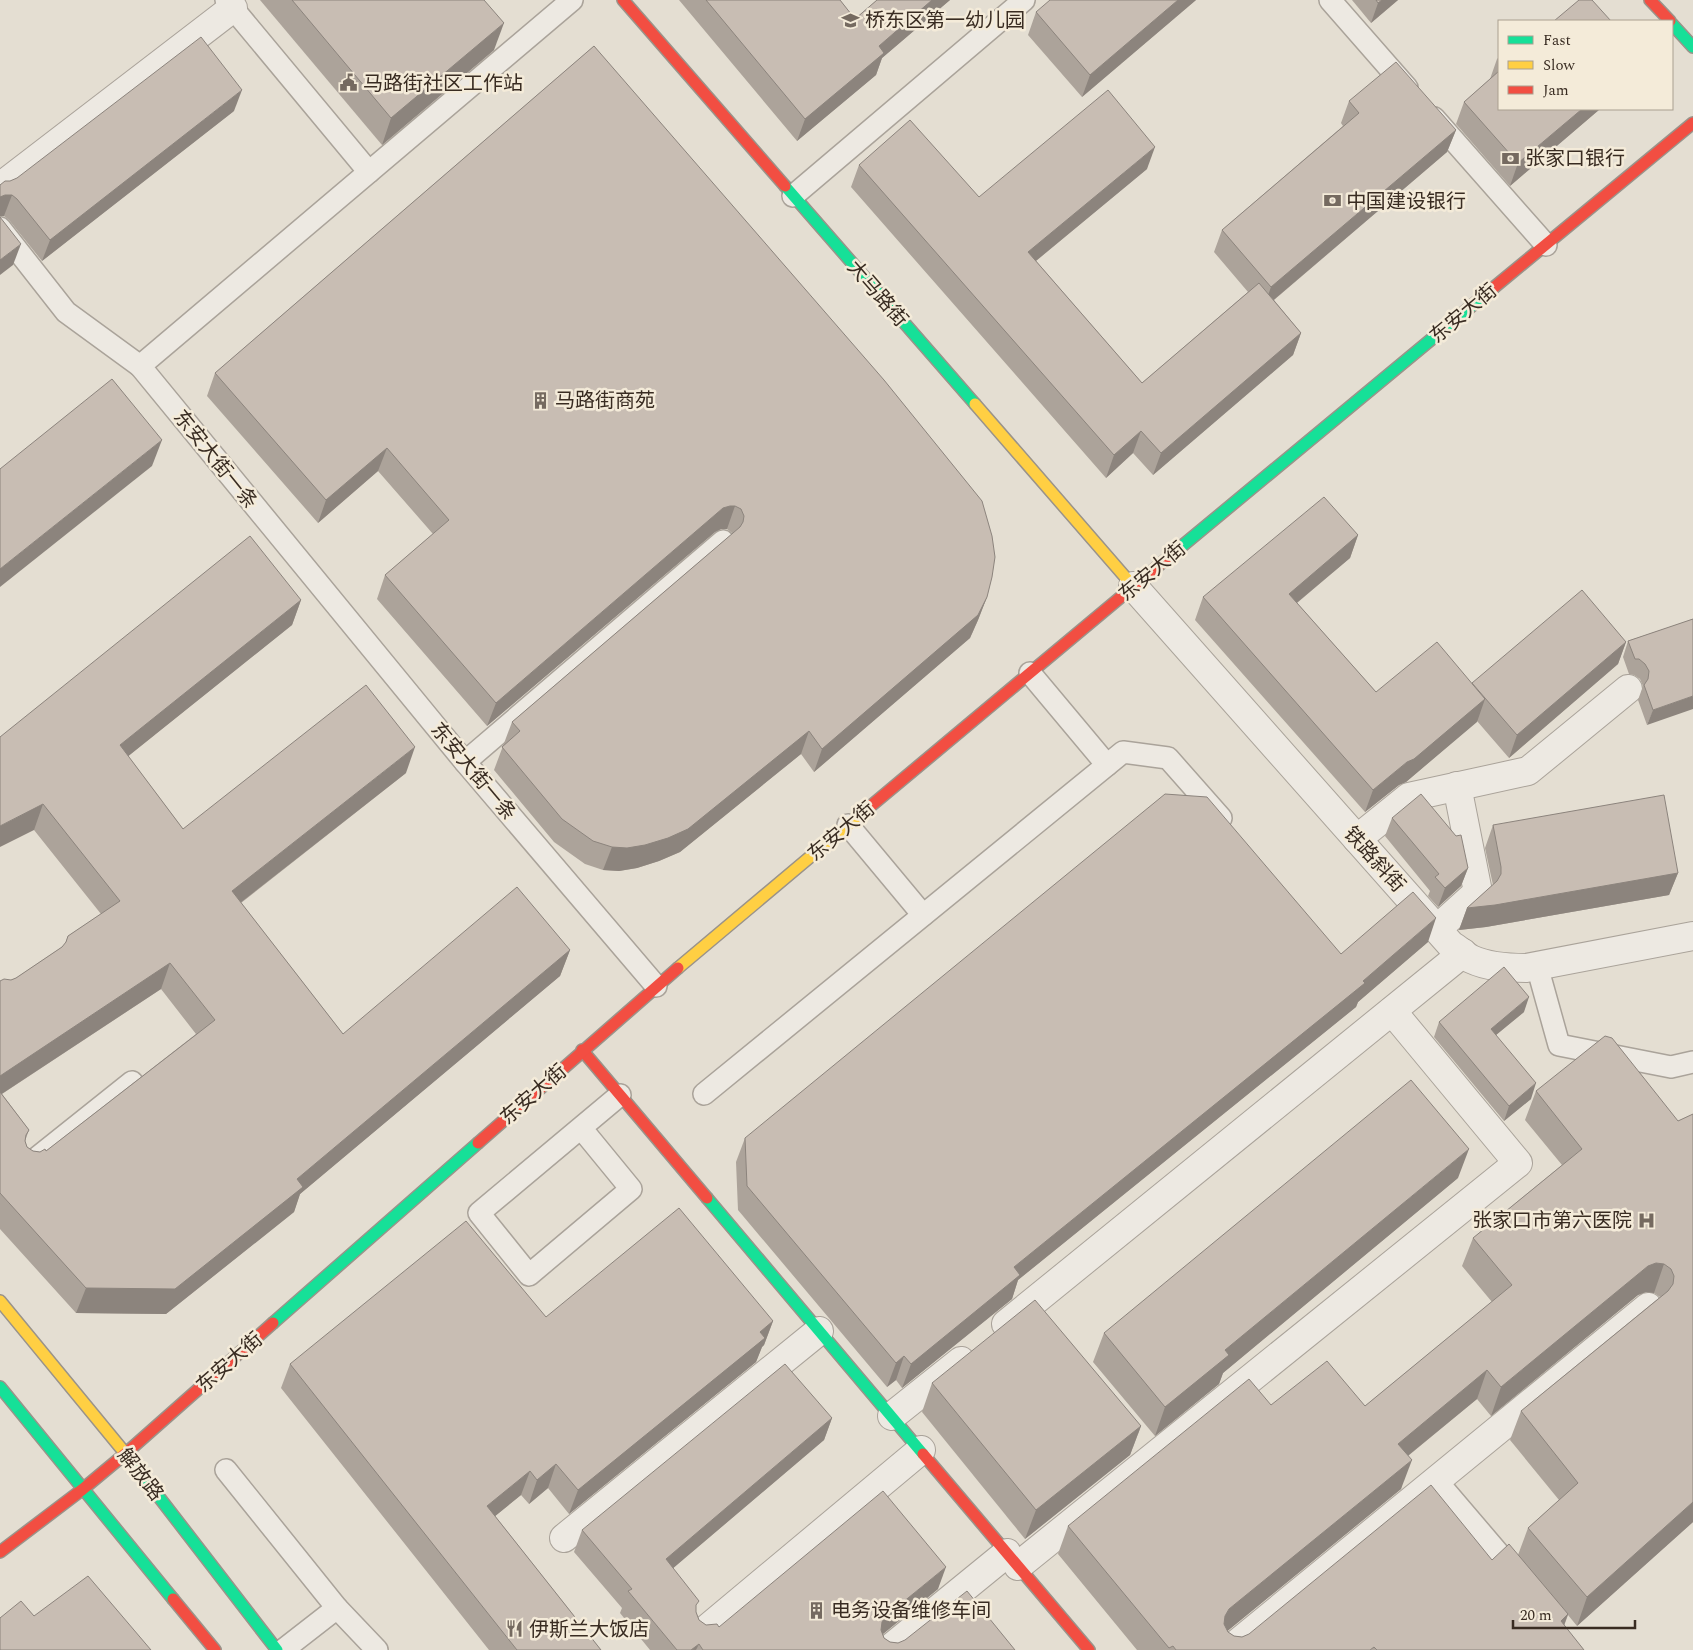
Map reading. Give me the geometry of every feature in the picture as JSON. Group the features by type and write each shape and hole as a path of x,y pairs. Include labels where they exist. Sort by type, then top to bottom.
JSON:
{"main road":[{"name":"大马路街","path":"622,0 1133,586"},
{"path":"1650,0 1669,20"},
{"path":"1673,24 1693,47"},
{"name":"东安大街","path":"0,1552 83,1489 125,1454 656,986 1133,586 1693,123"},
{"path":"582,1050 1089,1650"},
{"name":"解放路","path":"0,1301 125,1454 277,1650"},
{"path":"0,1386 215,1650"}],"street":[{"path":"0,187 229,4"},
{"name":"铁路斜街","path":"1133,586 1436,929 1451,945 1471,959 1507,968 1526,968 1693,936"},
{"path":"1357,839 1409,796 1528,772 1628,689"},
{"path":"1436,929 1478,892 1457,786"},
{"path":"892,1416 1463,953"},
{"path":"888,1650 1013,1559 1144,1448 1518,1163 1392,1011"},
{"path":"1229,1650 1648,1306"},
{"path":"1027,1307 1045,1329"},
{"path":"564,1538 820,1331"},
{"path":"703,1632 920,1450"}],"lane":[{"path":"140,366 572,0"},
{"path":"793,196 1024,0"},
{"path":"1330,0 1546,245"},
{"path":"229,4 369,172"},
{"name":"东安大街一条","path":"0,228 66,312 140,366 466,762 656,986"},
{"path":"466,762 723,541"},
{"path":"1030,673 1107,765"},
{"path":"704,1094 1122,752 1168,758 1233,832"},
{"path":"848,824 923,915"},
{"path":"1537,966 1559,1045 1671,1067 1693,1062"},
{"path":"28,1165 132,1082"},
{"path":"580,1128 631,1189 529,1275 479,1214 580,1128 620,1095"},
{"path":"226,1470 337,1608 377,1650"},
{"path":"1436,1480 1530,1591"},
{"path":"283,1650 337,1608"}],"building":[{"path":"292,0 484,0 504,23 391,118"},
{"path":"706,0 840,0 855,19 877,0 932,0 879,46 884,53 805,119"},
{"path":"1050,0 1178,0 1090,75 1036,12"},
{"path":"1579,0 1592,0 1610,20 1555,20"},
{"path":"201,37 242,90 50,240 17,199 12,195 0,197 0,185 5,181 17,178"},
{"name":"马路街商苑","path":"594,46 884,380 982,501 992,536 995,557 987,597 978,615 822,749 809,731 688,829 668,838 627,848 612,847 593,841 562,819 502,747 520,731 512,722 740,527 744,516 741,509 735,506 723,508 496,703 385,575 449,520 387,448 326,500 215,373"},
{"name":"中国建设银行","path":"1396,62 1456,130 1271,287 1222,230 1359,113 1349,101"},
{"path":"1498,72 1498,110 1581,110 1518,163 1464,102"},
{"path":"1108,90 1155,147 1028,252 1142,383 1259,283 1301,333 1161,453 1141,431 1114,455 859,165 910,120 979,197"},
{"path":"0,217 21,244 0,260"},
{"path":"112,379 162,440 0,569 0,469"},
{"path":"1324,497 1358,535 1289,594 1376,692 1437,642 1485,699 1414,759 1407,762 1373,790 1203,597"},
{"path":"250,536 301,600 120,745 183,829 366,685 415,747 232,891 343,1034 517,887 570,950 297,1179 303,1187 175,1289 86,1288 0,1193 0,1092 29,1130 25,1141 27,1147 33,1151 40,1152 45,1149 46,1151 215,1020 170,963 0,1076 0,981 16,978 62,947 68,936 120,901 43,804 0,826 0,737"},
{"path":"1582,590 1626,642 1517,735 1472,683"},
{"path":"1693,619 1693,696 1653,710 1644,685 1648,679 1649,671 1645,664 1639,659 1635,659 1628,641"},
{"path":"1165,794 1207,797 1341,954 1413,892 1436,918 1363,981 1365,983 1014,1267 1020,1275 911,1364 904,1356 896,1363 747,1186 745,1138"},
{"path":"1421,794 1456,836 1461,835 1468,868 1445,888 1435,877 1439,874 1392,818"},
{"path":"1664,795 1678,873 1495,905 1467,908 1497,881 1501,874 1493,825"},
{"path":"1504,967 1529,997 1491,1029 1536,1083 1509,1106 1439,1022"},
{"path":"1605,1036 1612,1038 1678,1121 1693,1114 1693,1502 1587,1597 1528,1528 1578,1483 1521,1411 1668,1291 1673,1284 1674,1276 1671,1269 1664,1264 1656,1263 1648,1266 1501,1387 1487,1370 1398,1444 1412,1460 1229,1609 1225,1616 1224,1624 1228,1632 1234,1636 1242,1637 1249,1634 1431,1485 1492,1560 1509,1544 1568,1614 1561,1621 1584,1650 1377,1650 1374,1647 1370,1650 1176,1650 1173,1646 1169,1648 1068,1526 1249,1379 1271,1405 1327,1361 1365,1406 1512,1285 1473,1238 1582,1149 1536,1091"},
{"path":"1411,1080 1469,1149 1225,1350 1229,1355 1165,1407 1104,1333"},
{"path":"679,1208 773,1321 760,1332 765,1338 578,1490 556,1464 537,1480 530,1471 487,1506 601,1650 517,1650 290,1364 466,1221 546,1317"},
{"path":"1035,1300 1141,1426 1036,1510 932,1383"},
{"path":"785,1364 832,1418 666,1559 699,1601 696,1605 696,1612 699,1620 706,1625 717,1624 719,1627 883,1491 946,1567 886,1616 882,1622 881,1630 884,1638 890,1642 898,1643 905,1640 967,1591 1015,1650 703,1650 699,1644 691,1650 677,1650 628,1591 632,1589 582,1530"},
{"path":"88,1576 151,1650 0,1650 0,1618 21,1601 34,1616"}],"traffic: fast":[{"path":"1673,25 1693,47"},
{"path":"785,186 975,404"},
{"path":"1170,556 1486,294"},
{"path":"273,1323 478,1143"},
{"path":"707,1198 923,1454"},
{"path":"0,1387 173,1599"},
{"path":"125,1453 277,1650"}],"traffic: slow":[{"path":"975,404 1133,586"},
{"path":"678,968 860,815"},
{"path":"0,1301 125,1453"}],"traffic: jam":[{"path":"623,0 785,186"},
{"path":"1650,0 1669,20"},
{"path":"1486,294 1693,123"},
{"path":"860,815 1170,556"},
{"path":"478,1143 678,968"},
{"path":"582,1050 707,1198"},
{"path":"0,1552 83,1489 125,1454 273,1323"},
{"path":"923,1454 1089,1650"},
{"path":"173,1599 215,1650"}],"place":[{"name":"桥东区第一幼儿园","path":"851,20"},
{"name":"马路街社区工作站","path":"349,83"},
{"name":"张家口银行","path":"1511,158"},
{"name":"中国建设银行","path":"1332,201"},
{"name":"马路街商苑","path":"541,400"},
{"name":"张家口市第六医院","path":"1646,1220"},
{"name":"电务设备维修车间","path":"817,1610"},
{"name":"伊斯兰大饭店","path":"515,1629"}]}
